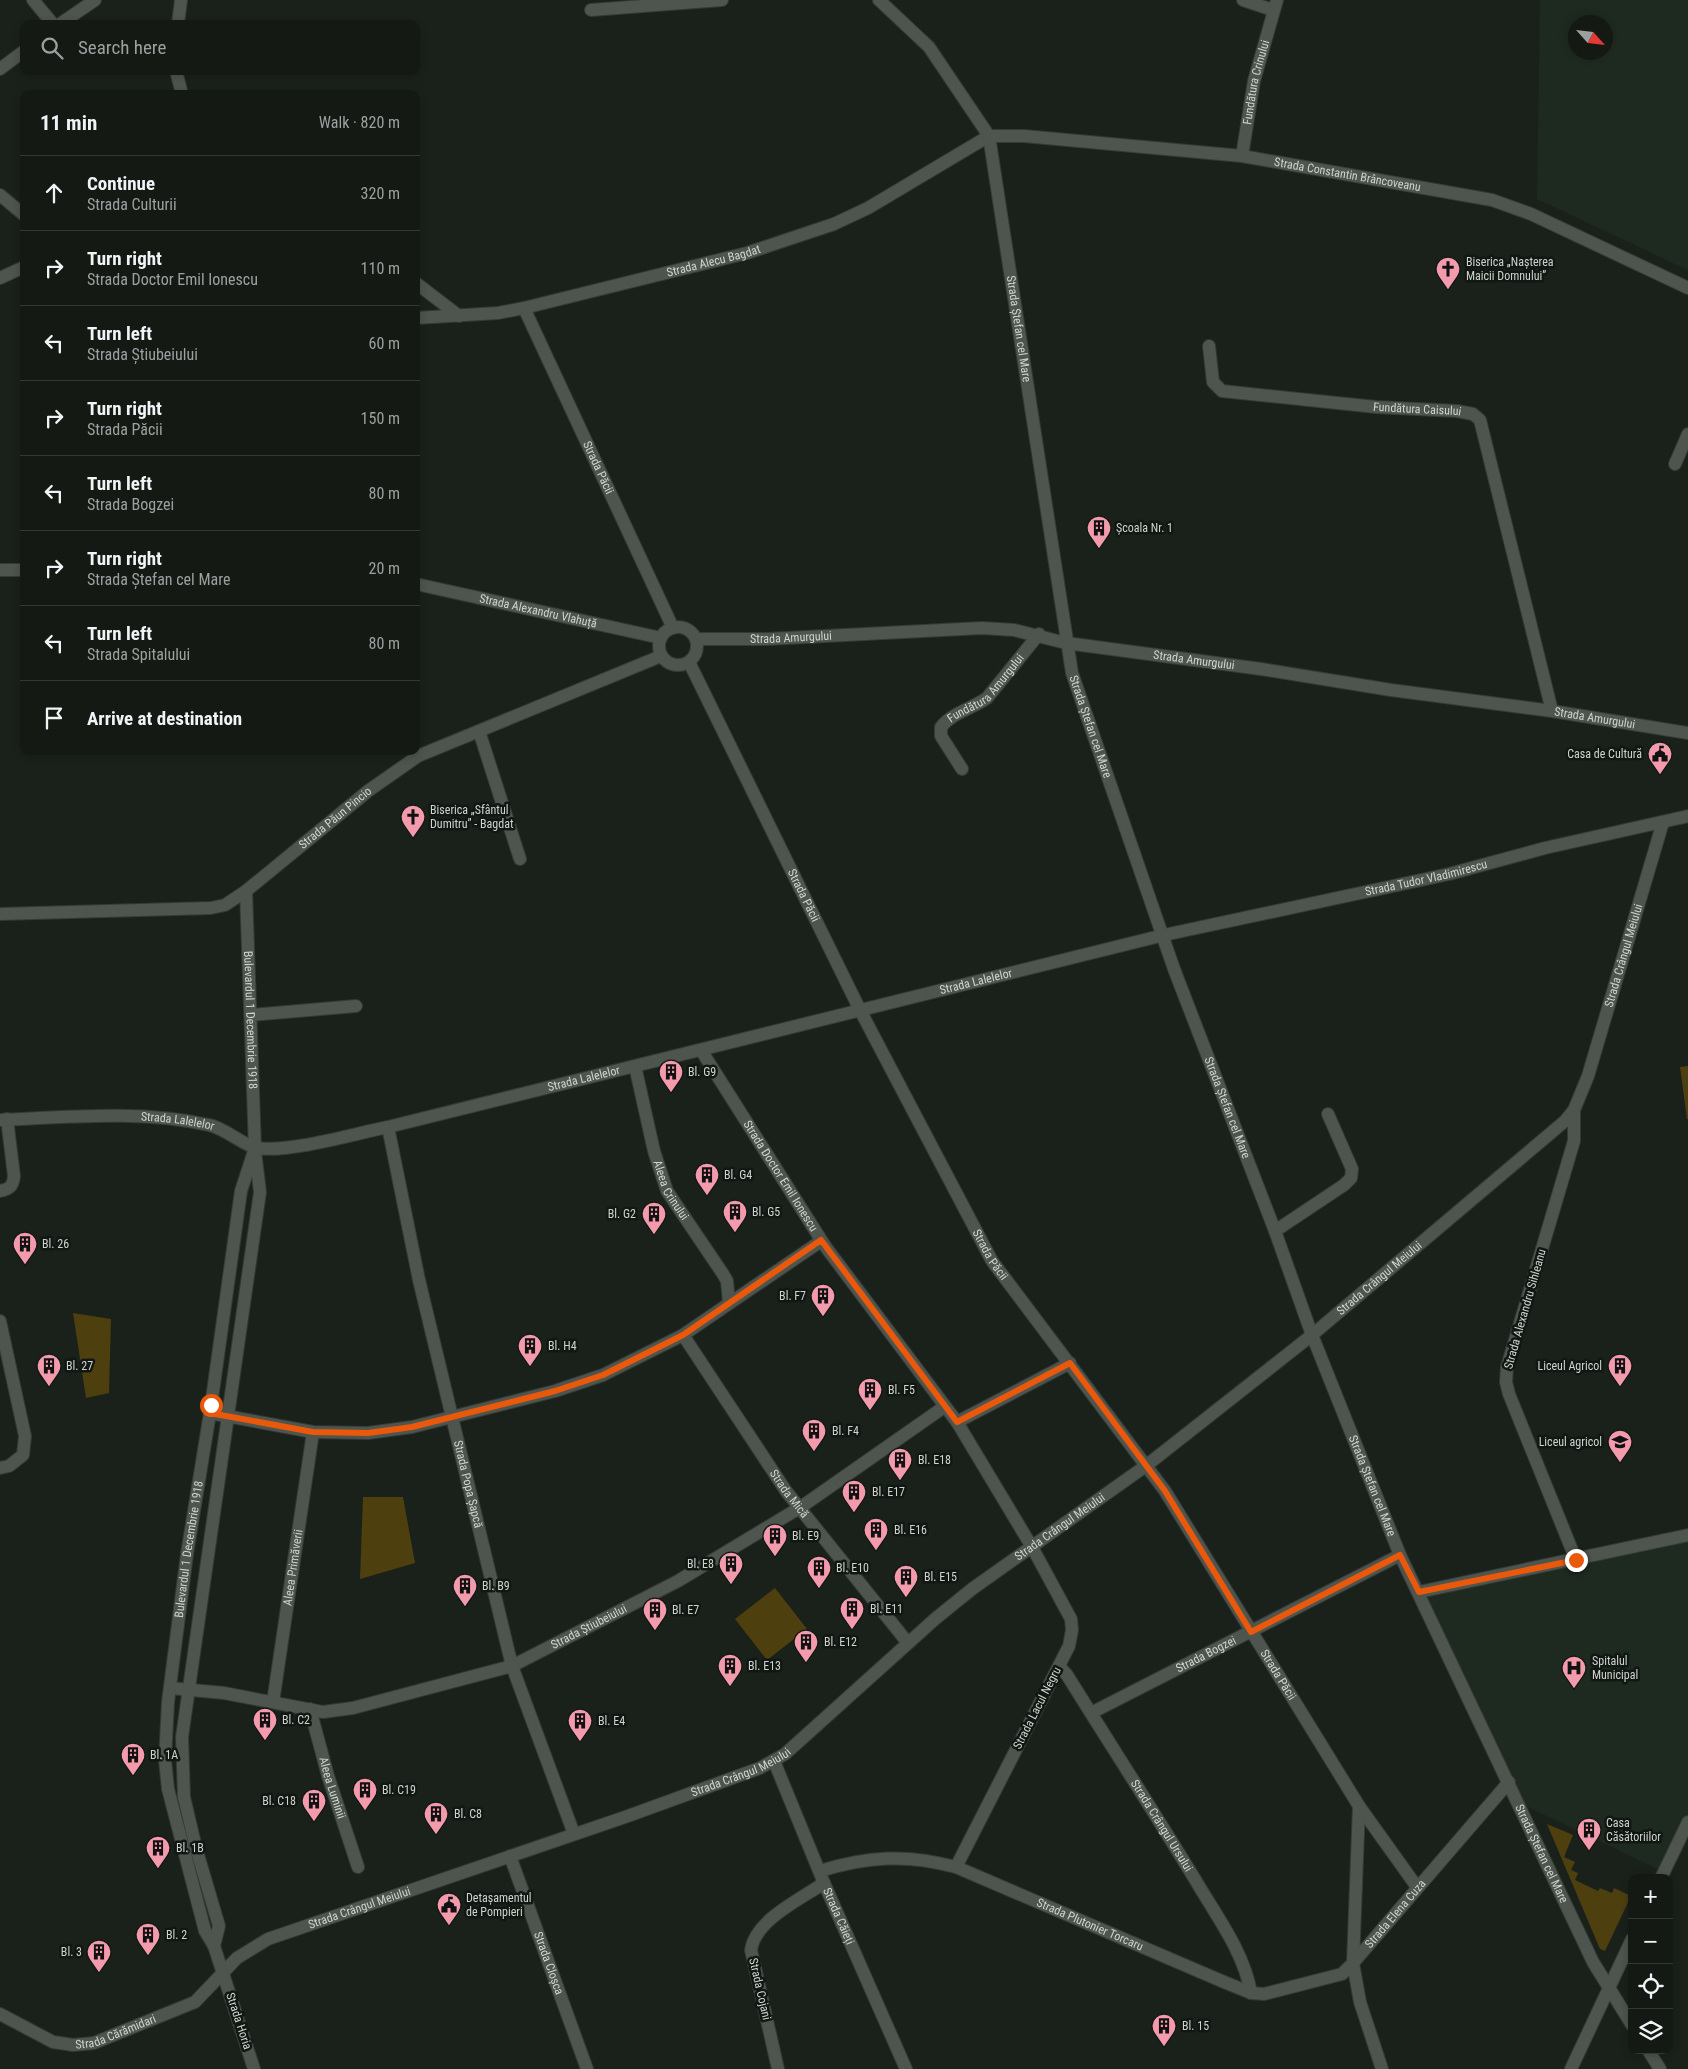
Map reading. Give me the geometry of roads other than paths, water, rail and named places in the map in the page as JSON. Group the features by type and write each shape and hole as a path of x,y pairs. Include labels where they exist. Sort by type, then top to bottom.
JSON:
{"street":[{"path":"33,0 50,20"},
{"path":"66,20 95,0"},
{"path":"178,20 181,0"},
{"path":"592,10 722,0"},
{"path":"879,0 929,48 989,136"},
{"name":"Fundătura Crinului","path":"1242,156 1254,81 1275,5 1243,0"},
{"path":"0,68 20,54"},
{"path":"177,75 181,90"},
{"name":"Strada Constantin Brâncoveanu","path":"989,136 1024,136 1242,156 1510,205 1688,288"},
{"name":"Strada Alecu Bagdat","path":"420,318 459,316 524,308 747,253 834,224 882,200 989,136"},
{"name":"Strada Ștefan cel Mare","path":"989,136 1072,673 1164,935 1174,969 1275,1231 1312,1335 1400,1555 1593,1962 1607,1988 1628,2019"},
{"path":"0,195 20,212"},
{"path":"0,278 20,268"},
{"path":"420,286 459,316"},
{"name":"Strada Păcii","path":"524,308 673,628"},
{"name":"Fundătura Caisului","path":"1209,346 1213,382 1222,391 1376,407 1466,412 1474,414 1480,420 1552,711"},
{"path":"1675,464 1688,434"},
{"path":"0,570 20,570"},
{"name":"Strada Alexandru Vlahuță","path":"420,585 660,638"},
{"path":"673,628 685,628 696,639 696,652 688,662 675,665 667,662 661,656 660,638 666,631 673,628"},
{"name":"Strada Amurgului","path":"696,639 767,639 982,628 1014,630 1038,634 1066,643 1261,668 1461,700 1552,711 1688,733"},
{"name":"Fundătura Amurgului","path":"962,769 941,736 941,727 950,718 987,698 1038,634"},
{"name":"Strada Păun Pincio","path":"0,914 211,908 226,905 246,891 380,781 418,756 661,656"},
{"name":"Strada Păcii","path":"688,662 860,1010 992,1261 1147,1465 1359,1806 1417,1887"},
{"path":"479,731 520,859"},
{"name":"Strada Tudor Vladimirescu","path":"1164,935 1449,874 1545,848 1688,816"},
{"name":"Strada Crângul Meiului","path":"223,1973 248,1950 268,1939 637,1813 774,1761 796,1745 908,1643 972,1589 1147,1465 1312,1335 1528,1153 1574,1110 1588,1076 1663,822"},
{"name":"Bulevardul 1 Decembrie 1918","path":"214,1946 220,1926 196,1848 184,1796 181,1747 187,1690 260,1192 255,1148 246,891"},
{"name":"Strada Lalelelor","path":"4,1119 122,1115 154,1117 216,1127 255,1148 283,1148 388,1127 1164,935"},
{"path":"250,1015 356,1006"},
{"name":"Strada Doctor Emil Ionescu","path":"701,1050 821,1240 957,1422 1032,1547"},
{"name":"Aleea Crinului","path":"635,1066 660,1174 676,1205 727,1281 729,1302"},
{"name":"Strada Alexandru Sihleanu","path":"1574,1110 1574,1141 1507,1366 1506,1382 1509,1394 1576,1560"},
{"path":"1275,1231 1344,1185 1350,1178 1352,1169 1328,1114"},
{"path":"0,1191 8,1189 13,1184 14,1176 4,1119"},
{"name":"Strada Popa Șapcă","path":"388,1127 419,1280 512,1666 574,1834"},
{"name":"Bulevardul 1 Decembrie 1918","path":"223,1973 214,1946 205,1931 168,1789 165,1750 170,1688 187,1554 210,1413 241,1191 255,1148"},
{"path":"210,1413 313,1432 368,1433 412,1427 578,1384 603,1375 683,1335 821,1240"},
{"path":"0,1322 25,1436 23,1455 9,1466 0,1468"},
{"name":"Strada Mică","path":"683,1335 781,1483 908,1643"},
{"path":"957,1422 1070,1363"},
{"name":"Strada Știubeiului","path":"170,1688 224,1692 331,1712 353,1708 512,1666 678,1581 801,1507 944,1407"},
{"name":"Aleea Primăverii","path":"273,1702 313,1432"},
{"path":"1419,1592 1688,1535"},
{"name":"Strada Lacul Negru","path":"956,1867 1069,1646 1072,1630 1071,1619 1032,1547"},
{"name":"Strada Bogzei","path":"1091,1713 1400,1555"},
{"name":"Strada Crângul Ursului","path":"1059,1666 1091,1713 1234,1945 1248,1977 1251,1993"},
{"name":"Aleea Luminii","path":"310,1709 328,1776 358,1867"},
{"name":"Strada Căieți","path":"774,1761 822,1877 906,2069"},
{"name":"Strada Elena Cuza","path":"1353,1963 1509,1782"},
{"path":"1359,1806 1353,1963 1360,2002 1382,2069"},
{"path":"1664,1874 1684,1842 1688,1822"},
{"name":"Strada Cloșca","path":"510,1856 587,2069"},
{"name":"Strada Plutonier Torcaru","path":"822,1877 850,1863 890,1857 929,1860 956,1867 1143,1949 1251,1993 1264,1994 1320,1981 1342,1974 1353,1963"},
{"name":"Strada Cojani","path":"778,2069 751,1950 752,1940 766,1922 822,1877"},
{"path":"1571,2069 1607,1988 1628,1947"},
{"name":"Strada Cărămidari","path":"0,2014 53,2042 73,2045 94,2043 186,2007 201,1997 223,1973"},
{"name":"Strada Horia","path":"223,1973 254,2069"},
{"path":"1651,2054 1660,2069"}],"place":[{"name":"Biserica „Nașterea Maicii Domnului”","path":"1448,290"},
{"name":"Școala Nr. 1","path":"1099,549"},
{"name":"Casa de Cultură","path":"1660,775"},
{"name":"Biserica „Sfântul Dumitru” - Bagdat","path":"413,838"},
{"name":"Bl. G9","path":"671,1093"},
{"name":"Bl. G4","path":"707,1196"},
{"name":"Bl. G5","path":"735,1233"},
{"name":"Bl. G2","path":"654,1235"},
{"name":"Bl. 26","path":"25,1265"},
{"name":"Bl. F7","path":"823,1317"},
{"name":"Bl. H4","path":"530,1367"},
{"name":"Bl. 27","path":"49,1387"},
{"name":"Liceul Agricol","path":"1620,1387"},
{"name":"Bl. F5","path":"870,1411"},
{"name":"Bl. F4","path":"814,1452"},
{"name":"Liceul agricol","path":"1620,1463"},
{"name":"Bl. E18","path":"900,1481"},
{"name":"Bl. E17","path":"854,1513"},
{"name":"Bl. E16","path":"876,1551"},
{"name":"Bl. E9","path":"775,1557"},
{"name":"Bl. E8","path":"731,1585"},
{"name":"Bl. E10","path":"819,1589"},
{"name":"Bl. E15","path":"906,1598"},
{"name":"Bl. B9","path":"465,1607"},
{"name":"Bl. E11","path":"852,1630"},
{"name":"Bl. E7","path":"655,1631"},
{"name":"Bl. E12","path":"806,1663"},
{"name":"Bl. E13","path":"730,1687"},
{"name":"Spitalul Municipal","path":"1574,1689"},
{"name":"Bl. C2","path":"265,1741"},
{"name":"Bl. E4","path":"580,1742"},
{"name":"Bl. 1A","path":"133,1776"},
{"name":"Bl. C19","path":"365,1811"},
{"name":"Bl. C18","path":"314,1822"},
{"name":"Bl. C8","path":"436,1835"},
{"name":"Casa Căsătoriilor","path":"1589,1851"},
{"name":"Bl. 1B","path":"158,1869"},
{"name":"Detașamentul de Pompieri","path":"449,1926"},
{"name":"Bl. 2","path":"148,1956"},
{"name":"Bl. 3","path":"99,1973"},
{"name":"Bl. 15","path":"1164,2047"}]}
